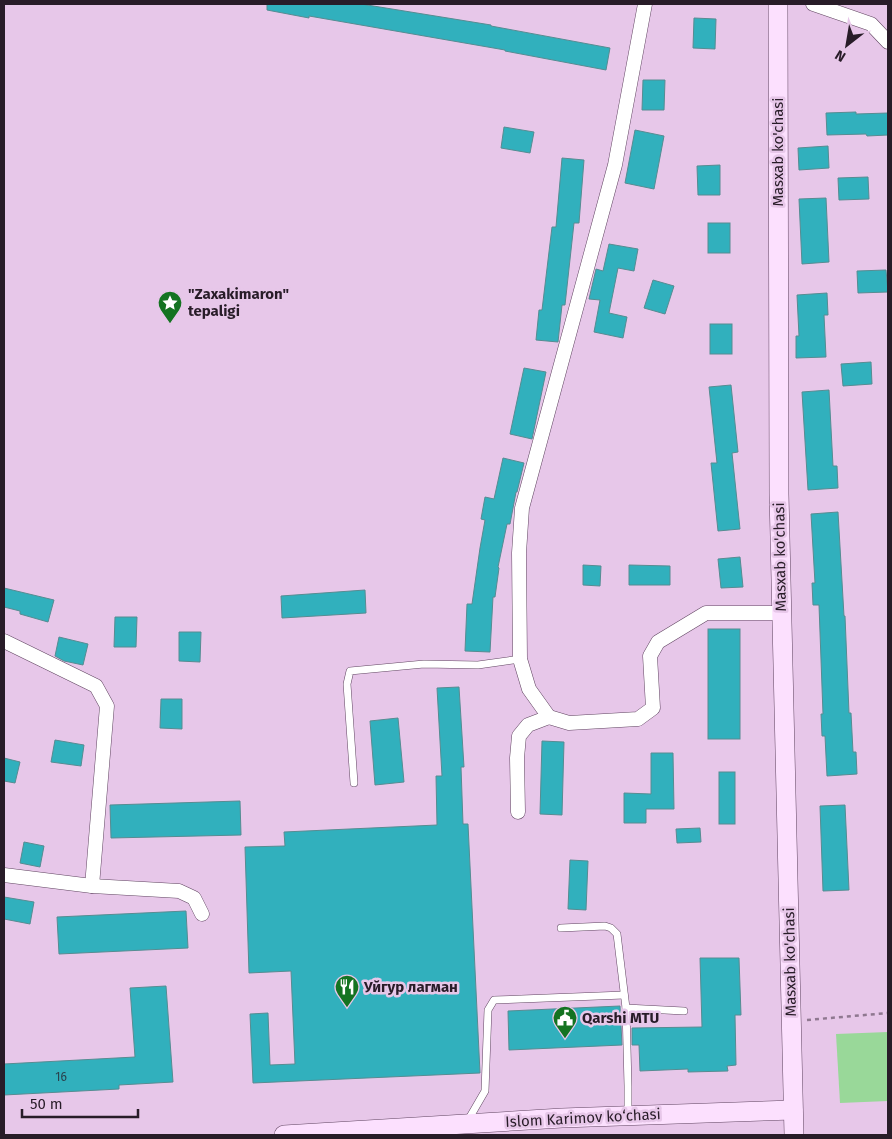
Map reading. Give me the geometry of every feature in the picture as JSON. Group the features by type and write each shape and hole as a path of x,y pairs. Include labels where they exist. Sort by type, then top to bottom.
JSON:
{"main road":[{"name":"Masxab ko'chasi","path":"778,4 779,494 794,1135"},
{"name":"Islom Karimov ko‘chasi","path":"284,1135 562,1118 793,1110"}],"street":[{"path":"549,717 529,689 520,659 519,553 522,508 615,164 645,4"},
{"path":"813,4 871,24 888,42"},
{"path":"518,812 517,758 519,736 528,725 549,717 569,723 638,719 653,708 650,656 658,642 706,613 782,612"},
{"path":"4,641 96,686 107,706 92,886"},
{"path":"4,875 92,886 179,891 194,898 202,914"}],"lane":[{"path":"354,783 347,684 350,671 424,664 478,665 520,659"},
{"path":"560,928 605,926 611,928 617,934 626,1008 628,1116"},
{"path":"466,1124 485,1090 488,1010 494,1000 624,995"},
{"path":"626,1008 684,1011"}],"path":[{"path":"791,1022 888,1013"}],"green space":[{"path":"888,1032 888,1101 840,1103 836,1034"}],"building":[{"path":"267,4 361,4 491,25 610,48 606,70 505,50 267,10"},
{"path":"694,18 716,19 715,49 693,48"},
{"path":"643,80 665,80 664,110 642,110"},
{"path":"856,112 856,114 888,113 888,135 827,135 826,113"},
{"path":"504,127 534,132 530,153 501,148"},
{"path":"635,130 664,136 654,189 625,183"},
{"path":"828,146 829,168 799,170 798,148"},
{"path":"562,158 584,160 579,223 574,223 565,305 562,305 558,342 536,340 539,310 542,310 552,227 556,227"},
{"path":"720,165 720,195 698,195 697,166"},
{"path":"868,177 869,199 839,200 838,178"},
{"path":"826,198 829,262 802,264 799,199"},
{"path":"708,223 730,223 730,253 708,253"},
{"path":"609,244 638,249 634,271 618,268 609,313 627,317 623,338 594,332 600,300 589,299 596,269 603,271"},
{"path":"886,270 888,292 858,293 857,271"},
{"path":"653,280 674,286 665,314 644,308"},
{"path":"827,293 828,315 824,315 826,357 796,358 796,336 799,336 797,295"},
{"path":"710,324 732,324 732,354 710,354"},
{"path":"871,362 872,384 843,386 841,364"},
{"path":"524,368 546,372 532,439 510,434"},
{"path":"731,385 738,452 732,453 740,529 718,531 711,463 717,463 709,387"},
{"path":"829,390 833,466 837,466 838,488 808,490 802,392"},
{"path":"503,458 524,463 510,524 507,524 498,567 495,597 493,597 490,652 465,651 467,604 472,604 485,520 481,519 485,497 494,499"},
{"path":"838,512 849,713 851,713 853,752 856,752 857,774 827,776 825,736 822,736 821,714 823,714 819,605 813,605 812,583 815,583 811,514"},
{"path":"740,557 743,587 721,588 718,559"},
{"path":"583,565 601,566 600,586 583,585"},
{"path":"629,565 670,566 670,585 629,585"},
{"path":"4,588 54,600 48,622 4,607"},
{"path":"365,590 366,613 282,618 281,596"},
{"path":"115,617 137,617 136,647 114,647"},
{"path":"708,629 740,629 740,739 708,739"},
{"path":"179,632 201,632 200,662 179,661"},
{"path":"59,637 88,644 83,665 64,661 55,656"},
{"path":"459,687 464,767 461,767 463,824 468,824 480,1073 253,1083 250,1014 268,1013 270,1065 295,1064 291,971 249,973 245,847 285,846 284,832 437,825 436,776 442,776 437,688"},
{"path":"161,699 182,699 182,729 160,728"},
{"path":"398,718 404,782 375,785 370,721"},
{"path":"55,740 84,745 81,766 51,762"},
{"path":"542,741 564,742 562,815 540,814"},
{"path":"651,753 673,753 674,809 646,809 646,823 624,823 624,793 651,794"},
{"path":"4,758 20,762 15,783 4,781"},
{"path":"719,772 735,772 735,824 719,824"},
{"path":"240,801 241,835 111,838 110,805"},
{"path":"845,805 849,890 823,891 820,806"},
{"path":"700,828 701,842 677,843 676,829"},
{"path":"24,842 44,846 40,867 20,863"},
{"path":"570,860 588,861 586,910 568,909"},
{"path":"4,897 34,902 30,924 4,919"},
{"path":"186,911 188,948 59,954 57,917"},
{"path":"700,958 739,958 741,1015 735,1015 736,1065 727,1066 728,1071 688,1072 688,1069 640,1071 639,1045 632,1045 632,1028 702,1027"},
{"path":"166,986 173,1082 119,1085 119,1089 4,1095 4,1064 135,1057 130,988"},
{"path":"620,1006 622,1045 509,1050 508,1011"}],"place":[{"name":"\"Zaxakimaron\" tepaligi","path":"170,324"},
{"name":"Уйгур лагман","path":"347,1008"},
{"name":"Qarshi MTU","path":"565,1039"}]}
